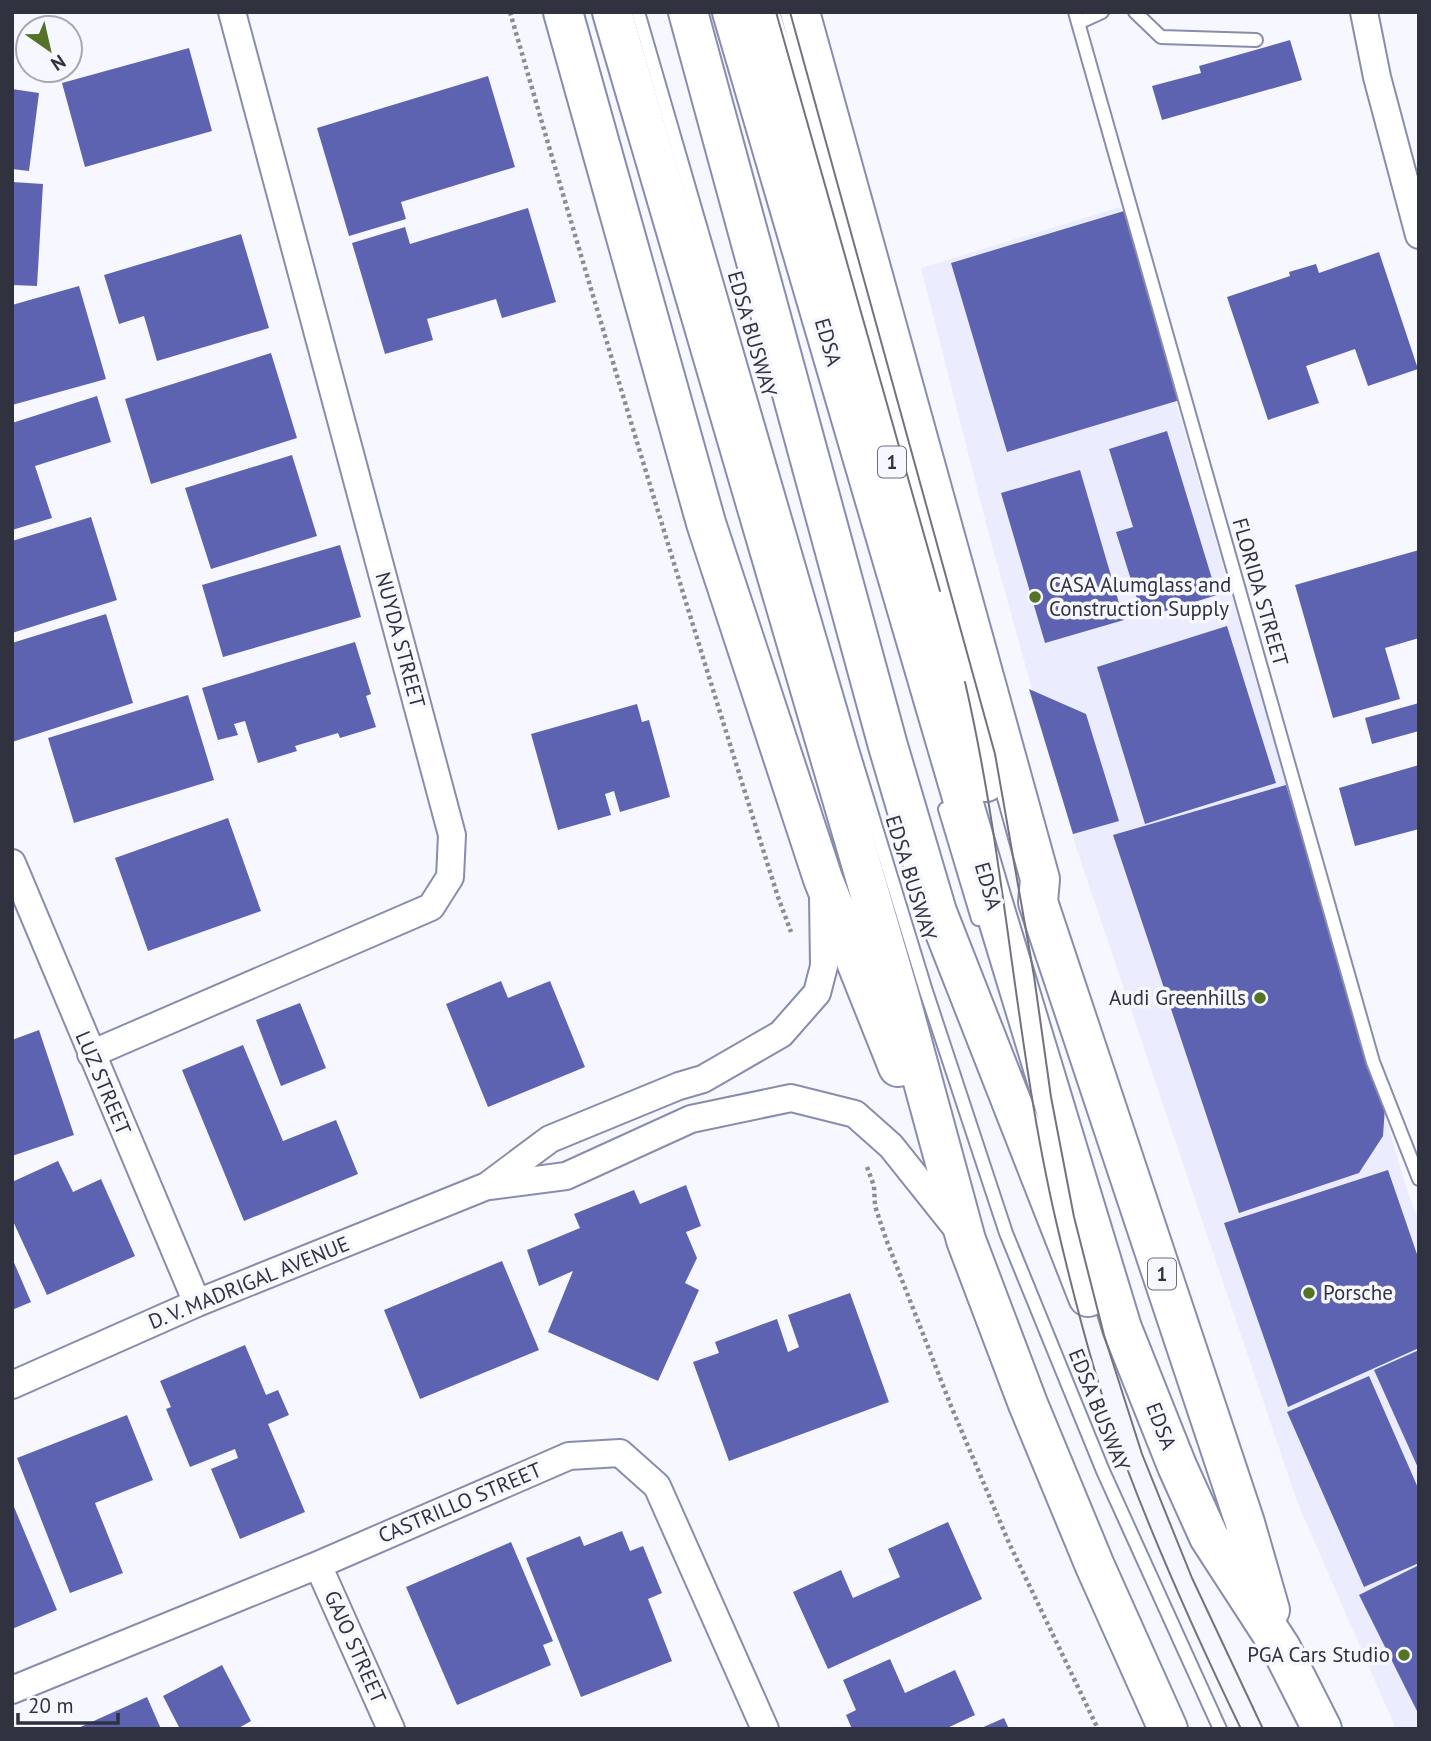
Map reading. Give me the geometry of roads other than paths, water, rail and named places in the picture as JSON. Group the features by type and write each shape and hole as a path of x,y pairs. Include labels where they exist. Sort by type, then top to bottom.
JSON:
{"highway":[{"path":"612,12 840,751 900,997 966,1240"},
{"path":"688,12 888,747 971,911 1087,1296 1137,1364"},
{"name":"EDSA","path":"732,12 971,911 1093,1236 1122,1328 1177,1466 1209,1537 1281,1648 1311,1723"},
{"name":"1","path":"760,12 1040,879 1038,902 1245,1523 1281,1648"},
{"name":"1","path":"800,12 947,596"},
{"path":"567,18 706,523 823,879 1033,1417 1095,1566 1168,1729"}],"street":[{"name":"NUYDA STREET","path":"91,1054 431,907 450,877 452,835 232,12"},
{"path":"1364,12 1377,77 1416,220"},
{"name":"LUZ STREET","path":"12,863 197,1303"},
{"name":"D. V. MADRIGAL AVENUE","path":"12,1385 197,1303 487,1186 550,1139 679,1086 703,1079 781,1034 817,993 824,966 823,879"},
{"name":"D. V. MADRIGAL AVENUE","path":"487,1186 566,1176 691,1119 791,1098 855,1114 891,1146 966,1240"},
{"name":"CASTRILLO STREET","path":"12,1690 318,1565 569,1456 620,1452 657,1486 765,1729"},
{"name":"GAJO STREET","path":"318,1565 391,1729"}],"lane":[{"name":"EDSA BUSWAY","path":"638,12 840,751 926,992 1006,1233 1103,1471 1220,1729"},
{"path":"1077,17 1102,12"},
{"path":"1135,12 1161,37 1256,40"},
{"name":"FLORIDA STREET","path":"1077,17 1373,1062 1419,1179"},
{"path":"942,797 971,911"},
{"path":"1014,1019 1093,1236"}],"tram line":[{"path":"776,12 940,591"},
{"path":"790,12 995,754 1034,976 1051,1097 1074,1217 1104,1335 1142,1454 1192,1578 1263,1729"},
{"path":"965,682 991,816 1042,1154 1095,1374 1138,1497 1180,1597 1241,1729"}],"place":[{"name":"CASA Alumglass and Construction Supply","path":"1035,597"},
{"name":"Audi Greenhills","path":"1260,998"},
{"name":"Porsche","path":"1309,1293"},
{"name":"PGA Cars Studio","path":"1404,1655"}]}
